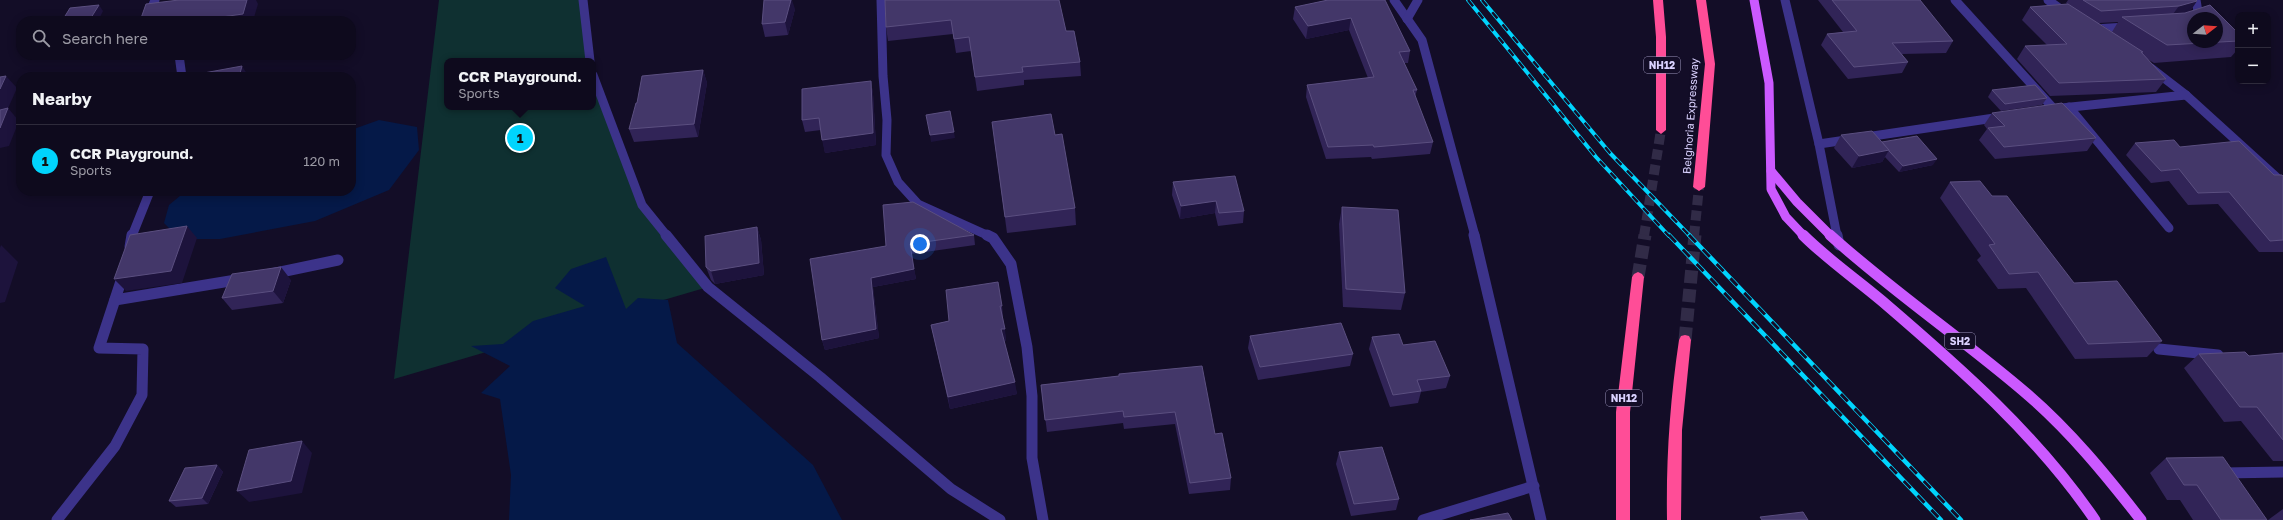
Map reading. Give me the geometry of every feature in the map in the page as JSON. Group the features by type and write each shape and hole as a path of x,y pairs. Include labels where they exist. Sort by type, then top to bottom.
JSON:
{"highway":[{"name":"NH12","path":"1658,0 1661,37 1661,130"},
{"name":"Belghoria Expressway","path":"1699,187 1710,64 1701,0"},
{"name":"NH12","path":"1623,520 1623,412 1638,277"},
{"path":"1674,520 1672,464 1676,397 1685,340"}],"main road":[{"name":"SH2","path":"1754,0 1769,83 1771,189 1774,201 1783,215 1826,255 1877,298 1988,397 2042,450 2081,497 2095,520"},
{"name":"SH2","path":"1771,171 1806,213 1839,245 2009,379 2039,405 2112,482 2141,520"},
{"path":"1877,298 1893,289"}],"street":[{"path":"148,16 155,0"},
{"path":"583,0 590,58"},
{"path":"881,0 882,76 887,120 886,155 898,182 918,204 993,238 1011,264 1027,347 1032,396 1032,458 1043,520"},
{"path":"1394,0 1422,40 1475,238 1534,486 1540,520"},
{"path":"1407,19 1418,0"},
{"path":"1785,0 1819,144 1839,245"},
{"path":"1955,0 2054,108"},
{"path":"2048,0 2072,18"},
{"path":"2184,21 2191,19 2198,12 2196,0"},
{"path":"2103,37 2087,28 2134,26"},
{"path":"180,60 181,72"},
{"path":"2140,61 2165,77 2283,183"},
{"path":"596,83 642,205 708,286 820,377 951,489 1000,520"},
{"path":"2038,111 2054,108 2186,95"},
{"path":"2069,107 2169,228"},
{"path":"1819,144 2007,116"},
{"path":"57,520 115,446 142,395 143,349 98,348 127,260 134,228 148,196"},
{"path":"115,300 260,276 338,260"},
{"path":"2159,349 2231,356"},
{"path":"2224,473 2283,472"},
{"path":"1423,520 1534,486"}],"green space":[{"path":"439,0 583,0 590,58 444,58 444,110 596,110 596,83 642,205 708,287 394,379"}],"water":[{"path":"379,120 417,127 419,150 389,190 315,221 220,239 180,239 164,223 169,205 180,196 356,196 356,128"},
{"path":"606,257 626,309 638,298 668,300 677,343 813,465 842,520 509,520 511,475 500,399 481,393 510,366 471,346 503,344 533,321 585,306 555,288 571,269"}],"building":[{"path":"179,0 247,0 243,14 229,16 142,16 146,4"},
{"path":"764,0 791,0 785,22 762,24"},
{"path":"885,0 1059,0 1066,31 1074,31 1080,62 1022,67 1023,72 975,77 969,37 954,39 951,20 886,27"},
{"path":"1328,0 1385,0 1410,51 1399,52 1417,90 1413,90 1433,142 1374,147 1373,145 1328,147 1307,85 1374,77 1351,18 1308,26 1295,7"},
{"path":"1832,0 1920,0 1953,41 1892,43 1908,62 1854,67 1827,34 1857,31"},
{"path":"2083,0 2197,1 2179,6 2101,11"},
{"path":"2068,4 2143,52 2141,52 2166,79 2059,83 2025,46 2067,44 2030,7"},
{"path":"99,5 92,16 65,16 70,8"},
{"path":"2210,5 2217,12 2188,12"},
{"path":"2187,12 2187,44 2167,45 2122,17"},
{"path":"2223,18 2235,30 2235,41 2223,42"},
{"path":"242,66 240,72 209,72"},
{"path":"703,70 694,124 629,129 637,103 642,76"},
{"path":"6,76 0,89 0,77"},
{"path":"871,81 873,133 822,140 819,118 802,120 802,89"},
{"path":"2035,85 2047,98 2005,104 1992,90"},
{"path":"2062,103 2096,138 2004,147 1988,128 2005,126 1992,113"},
{"path":"8,108 0,128 0,110"},
{"path":"950,111 954,132 930,135 926,115"},
{"path":"1051,114 1055,135 1062,134 1075,208 1005,217 992,122"},
{"path":"1872,131 1889,150 1859,156 1841,135"},
{"path":"1917,136 1937,159 1903,166 1882,142"},
{"path":"2174,140 2180,147 2239,141 2274,175 2282,175 2283,240 2270,241 2229,192 2198,193 2179,169 2161,171 2135,143"},
{"path":"1235,176 1244,211 1219,213 1216,201 1181,206 1173,182"},
{"path":"1980,181 1992,196 2007,196 2074,283 2117,281 2162,341 2088,344 2038,272 2009,274 1989,245 1995,244 1950,182"},
{"path":"913,202 974,235 910,244 914,269 871,278 876,329 822,340 810,259 886,246 883,205"},
{"path":"1342,207 1398,210 1405,293 1346,289"},
{"path":"187,226 171,271 114,279 130,235"},
{"path":"757,227 759,263 711,271 706,267 705,236"},
{"path":"281,267 273,291 222,298 232,274"},
{"path":"998,282 1002,306 1000,306 1005,329 1001,329 1015,382 948,397 931,325 949,321 946,290"},
{"path":"1341,323 1353,354 1260,367 1250,336"},
{"path":"1399,334 1403,345 1435,341 1450,376 1417,380 1421,391 1393,395 1372,337"},
{"path":"2245,352 2249,356 2283,353 2283,440 2257,407 2240,407 2199,354"},
{"path":"1202,366 1215,434 1222,433 1231,478 1190,483 1175,412 1124,417 1123,411 1045,420 1041,385 1119,376 1119,374"},
{"path":"302,441 291,481 237,491 249,450"},
{"path":"1382,447 1399,499 1354,504 1339,452"},
{"path":"2223,457 2267,520 2221,520 2197,485 2184,485 2166,458"},
{"path":"217,465 202,498 169,501 185,468"},
{"path":"1803,512 1808,520 1762,520 1760,517"},
{"path":"1508,513 1512,520 1470,520"}],"tunnel":[{"path":"1644,236 1661,130"},
{"path":"1694,236 1699,187"},
{"path":"1638,277 1645,235"},
{"path":"1685,340 1695,235"}],"railway":[{"path":"1468,0 1596,157 1669,236"},
{"path":"1482,0 1610,153 1690,236"},
{"path":"1669,235 1941,520"},
{"path":"1689,235 1961,520"}],"place":[{"name":"CCR Playground.","path":"520,138"}]}
